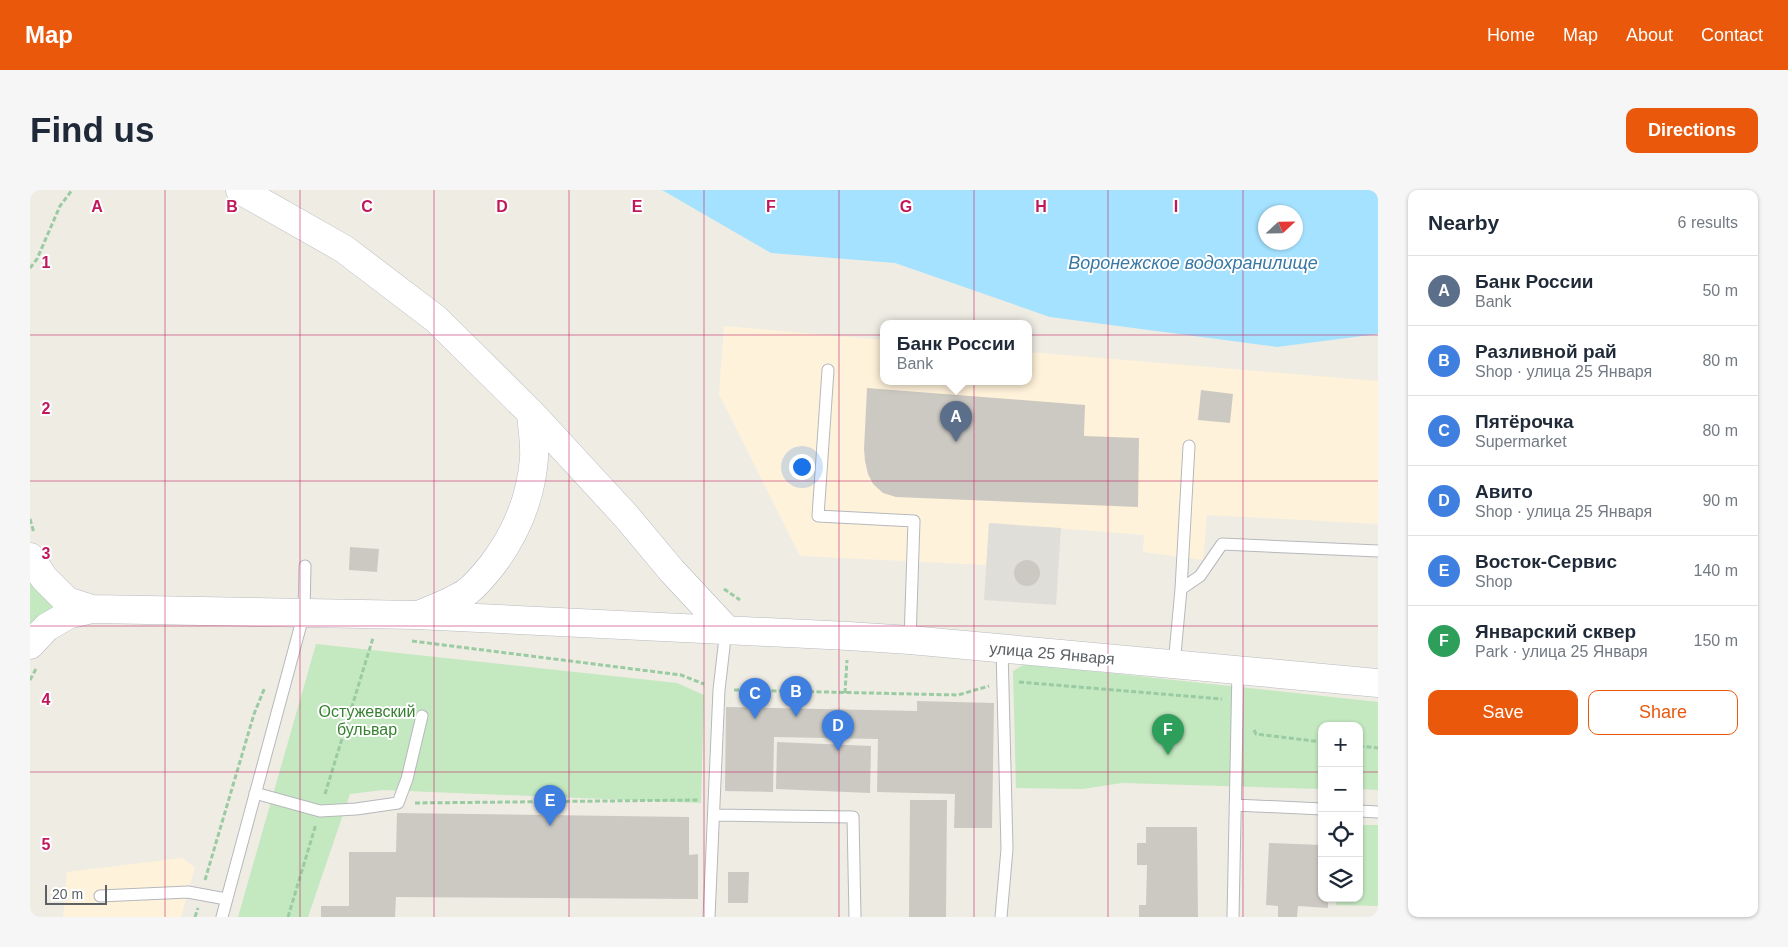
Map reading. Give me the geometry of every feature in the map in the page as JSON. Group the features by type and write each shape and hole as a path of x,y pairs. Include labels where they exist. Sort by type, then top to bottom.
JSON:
{"street":[{"path":"240,190 344,249 436,319 530,413 626,516 672,571 726,629"},
{"path":"416,615 443,605 467,592 486,573 508,544 522,515 531,487 534,456 530,413"},
{"path":"30,557 44,578 67,601 92,609"},
{"path":"36,654 46,627 68,615 92,609"},
{"name":"улица 25 Января","path":"92,609 416,615 726,629 910,640 1378,683"}],"lane":[{"path":"828,370 818,516 914,521 910,640"},
{"path":"1174,664 1189,446"},
{"path":"1180,589 1200,576 1222,544 1378,551"},
{"path":"222,917 304,614 305,566"},
{"path":"710,917 719,690 726,629"},
{"path":"1001,917 1006,849 1002,648"},
{"path":"1233,917 1238,670"},
{"path":"255,793 320,811 356,809 398,803 407,779 422,716"},
{"path":"1235,805 1318,809"},
{"path":"1363,811 1378,812"},
{"path":"714,814 853,817 855,917"},
{"path":"100,896 188,892 226,899"}],"path":[{"path":"30,268 37,259 60,206 72,190"},
{"path":"288,917 373,637 380,638"},
{"path":"406,640 681,674 719,690 958,695 1004,681 1237,701 1256,734 1318,742"},
{"path":"30,680 36,654"},
{"path":"846,693 847,658"},
{"path":"195,917 254,714 265,687"},
{"path":"1363,746 1378,748"},
{"path":"398,803 714,800"}],"shaded area":[{"path":"724,326 880,340 880,385 1032,385 1032,352 1378,381 1378,524 1207,515 1203,560 1143,552 1144,535 989,523 986,565 800,556 719,394"},
{"path":"989,523 1061,528 1056,605 984,600"},
{"path":"182,858 195,867 181,917 63,917 67,872"}],"green space":[{"path":"30,578 59,607 30,630"},
{"name":"Остужевский бульвар","path":"316,644 677,683 704,695 701,803 383,790 350,794 308,917 238,917"},
{"path":"1025,664 1378,702 1378,790 1363,789 1363,722 1318,722 1318,789 1122,783 1082,789 1016,788 1013,671"},
{"path":"1363,825 1378,825 1378,906 1336,905 1336,902 1363,902"}],"water":[{"name":"Воронежское водохранилище","path":"662,190 1378,190 1378,334 1277,347 1050,317 895,263 771,253"}],"building":[{"path":"867,388 1085,405 1084,436 1139,438 1138,507 896,497 883,493 873,484 865,461"},
{"path":"1201,390 1233,394 1230,423 1198,420"},
{"path":"350,547 379,549 377,572 349,570"},
{"path":"1027,560 1036,564 1040,573 1036,582 1027,586 1018,582 1014,573 1018,564"},
{"path":"917,701 994,703 992,828 954,828 955,794 877,792 878,739 774,737 773,792 725,791 726,707 917,711"},
{"path":"777,742 871,746 870,793 776,789"},
{"path":"910,800 947,800 946,917 909,917"},
{"path":"397,813 689,817 689,855 698,854 698,899 396,897 395,917 321,917 321,906 349,906 349,852 396,852"},
{"path":"1146,827 1197,827 1198,917 1139,917 1139,905 1146,905 1147,865 1137,865 1137,843 1146,843"},
{"path":"1269,843 1318,845 1318,902 1328,902 1328,908 1298,906 1297,917 1278,917 1278,906 1266,905"},
{"path":"728,872 749,872 748,903 728,903"}],"place":[{"name":"Банк России","path":"956,442"},
{"name":"Разливной рай","path":"796,717"},
{"name":"Пятёрочка","path":"755,719"},
{"name":"Авито","path":"838,751"},
{"name":"Январский сквер","path":"1168,755"},
{"name":"Восток-Сервис","path":"550,826"}]}
